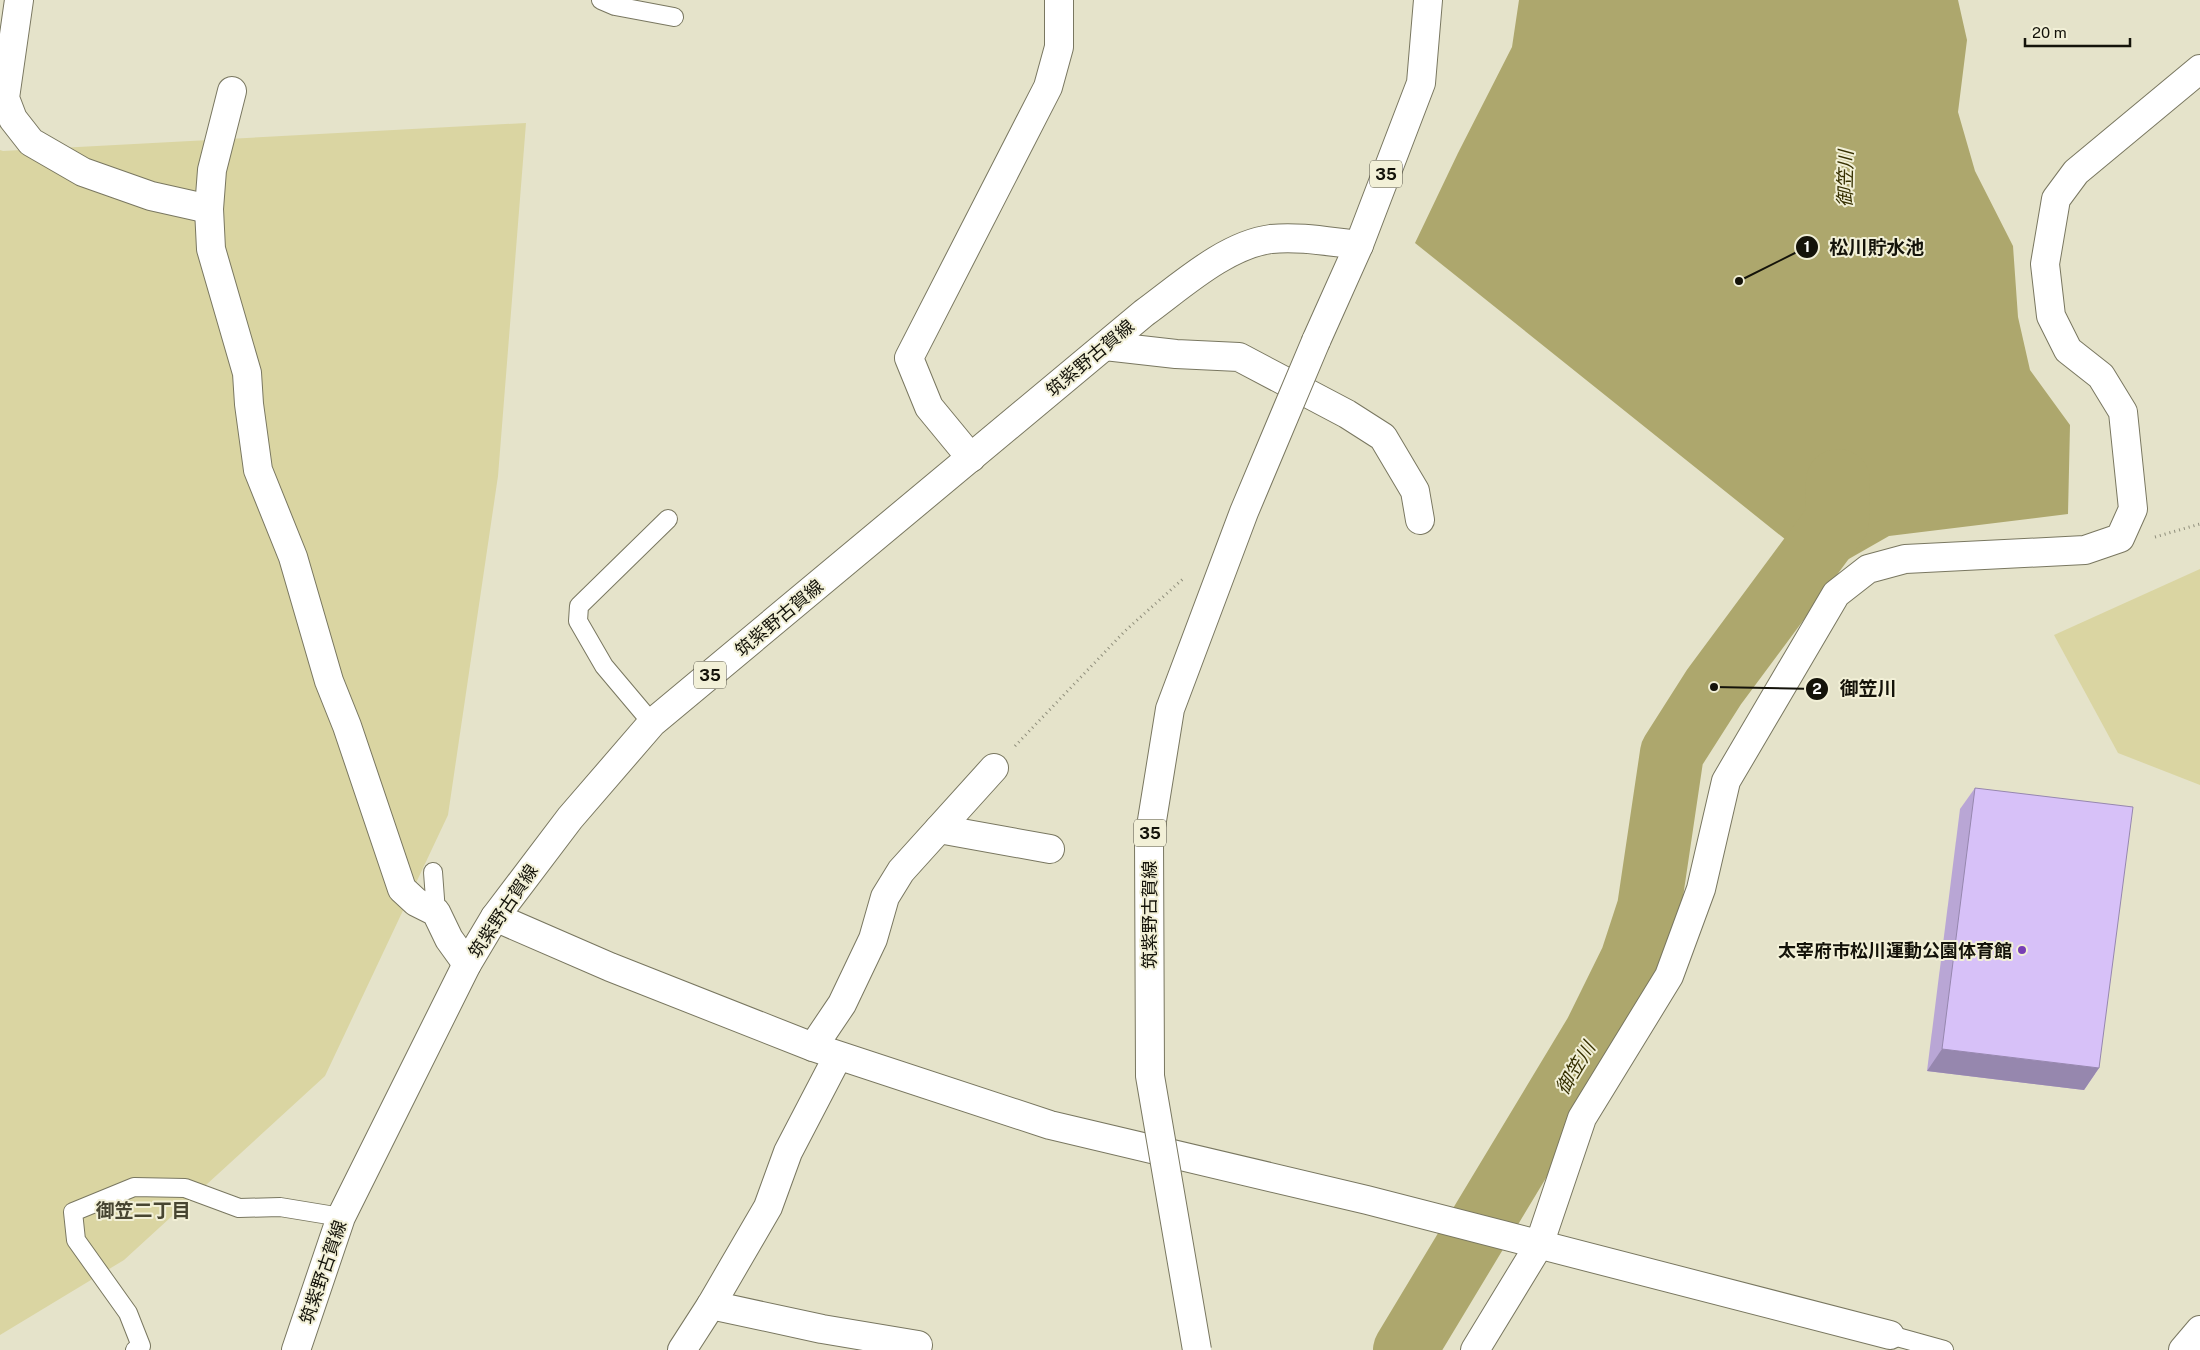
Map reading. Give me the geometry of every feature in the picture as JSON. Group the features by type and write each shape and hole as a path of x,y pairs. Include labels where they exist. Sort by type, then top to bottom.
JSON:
{"street":[{"path":"19,0 5,98 14,119 31,142 83,172 151,196 209,209"},
{"path":"971,458 929,407 909,358 1048,87 1058,48 1059,0"},
{"name":"筑紫野古賀線","path":"1197,1350 1150,1076 1149,839 1170,709 1244,512 1316,341 1359,245 1421,82 1428,0"},
{"path":"1475,1350 1530,1242 1582,1118 1669,976 1702,889 1726,781 1836,594 1868,569 1905,559 2085,550 2120,538 2133,509 2123,412 2101,376 2068,350 2051,316 2045,264 2056,199 2076,172 2200,69"},
{"path":"232,91 212,170 209,209 211,249 247,373 249,404 258,470 293,557 328,681 347,726 402,889 416,902 436,912 449,939 467,964"},
{"name":"筑紫野古賀線","path":"296,1350 341,1217 467,964 495,917 570,818 652,724 1144,313 1220,258 1251,244 1270,239 1288,238 1359,245"},
{"path":"1105,346 1176,354 1239,356 1347,414 1383,437 1415,491 1420,520"},
{"path":"682,1350 711,1305 768,1207 842,1004 873,939 885,897 900,871 994,768"},
{"path":"939,829 1050,849"},
{"path":"495,917 610,967 825,1051 1050,1125 1348,1196 1890,1335"},
{"path":"711,1305 822,1329 918,1344"},
{"path":"2183,1350 2200,1330"}],"lane":[{"path":"601,0 615,6 674,17"},
{"path":"652,724 604,666 578,621 579,606 668,519"},
{"path":"433,872 436,912"},
{"path":"135,1350 141,1346 128,1313 76,1240 73,1212 134,1187 185,1188 239,1208 280,1207 341,1217"},
{"path":"1890,1335 1944,1350"}],"path":[{"path":"2120,538 2155,537 2200,524"},
{"path":"994,768 1125,630 1190,573"}],"shaded area":[{"path":"526,123 498,476 448,815 325,1076 124,1260 0,1335 0,150"},
{"path":"2200,569 2200,785 2118,753 2054,635"}],"water":[{"path":"1519,0 1958,0 1967,40 1958,112 1975,171 2013,246 2018,317 2030,370 2070,425 2068,514 1889,536 1826,572 1415,243 1512,47"}],"building":[{"name":"太宰府市松川運動公園体育館","path":"1975,788 2133,807 2099,1068 1942,1049"}],"waterway":[{"name":"御笠川","path":"1405,1350 1596,1033 1632,960 1649,908 1672,753 1714,687 1837,521 1838,481"}],"place":[{"name":"松川貯水池","path":"1739,281"},
{"name":"御笠川","path":"1714,687"},
{"name":"太宰府市松川運動公園体育館","path":"2022,950"}],"district":[{"name":"御笠二丁目","path":"143,1210"}]}
